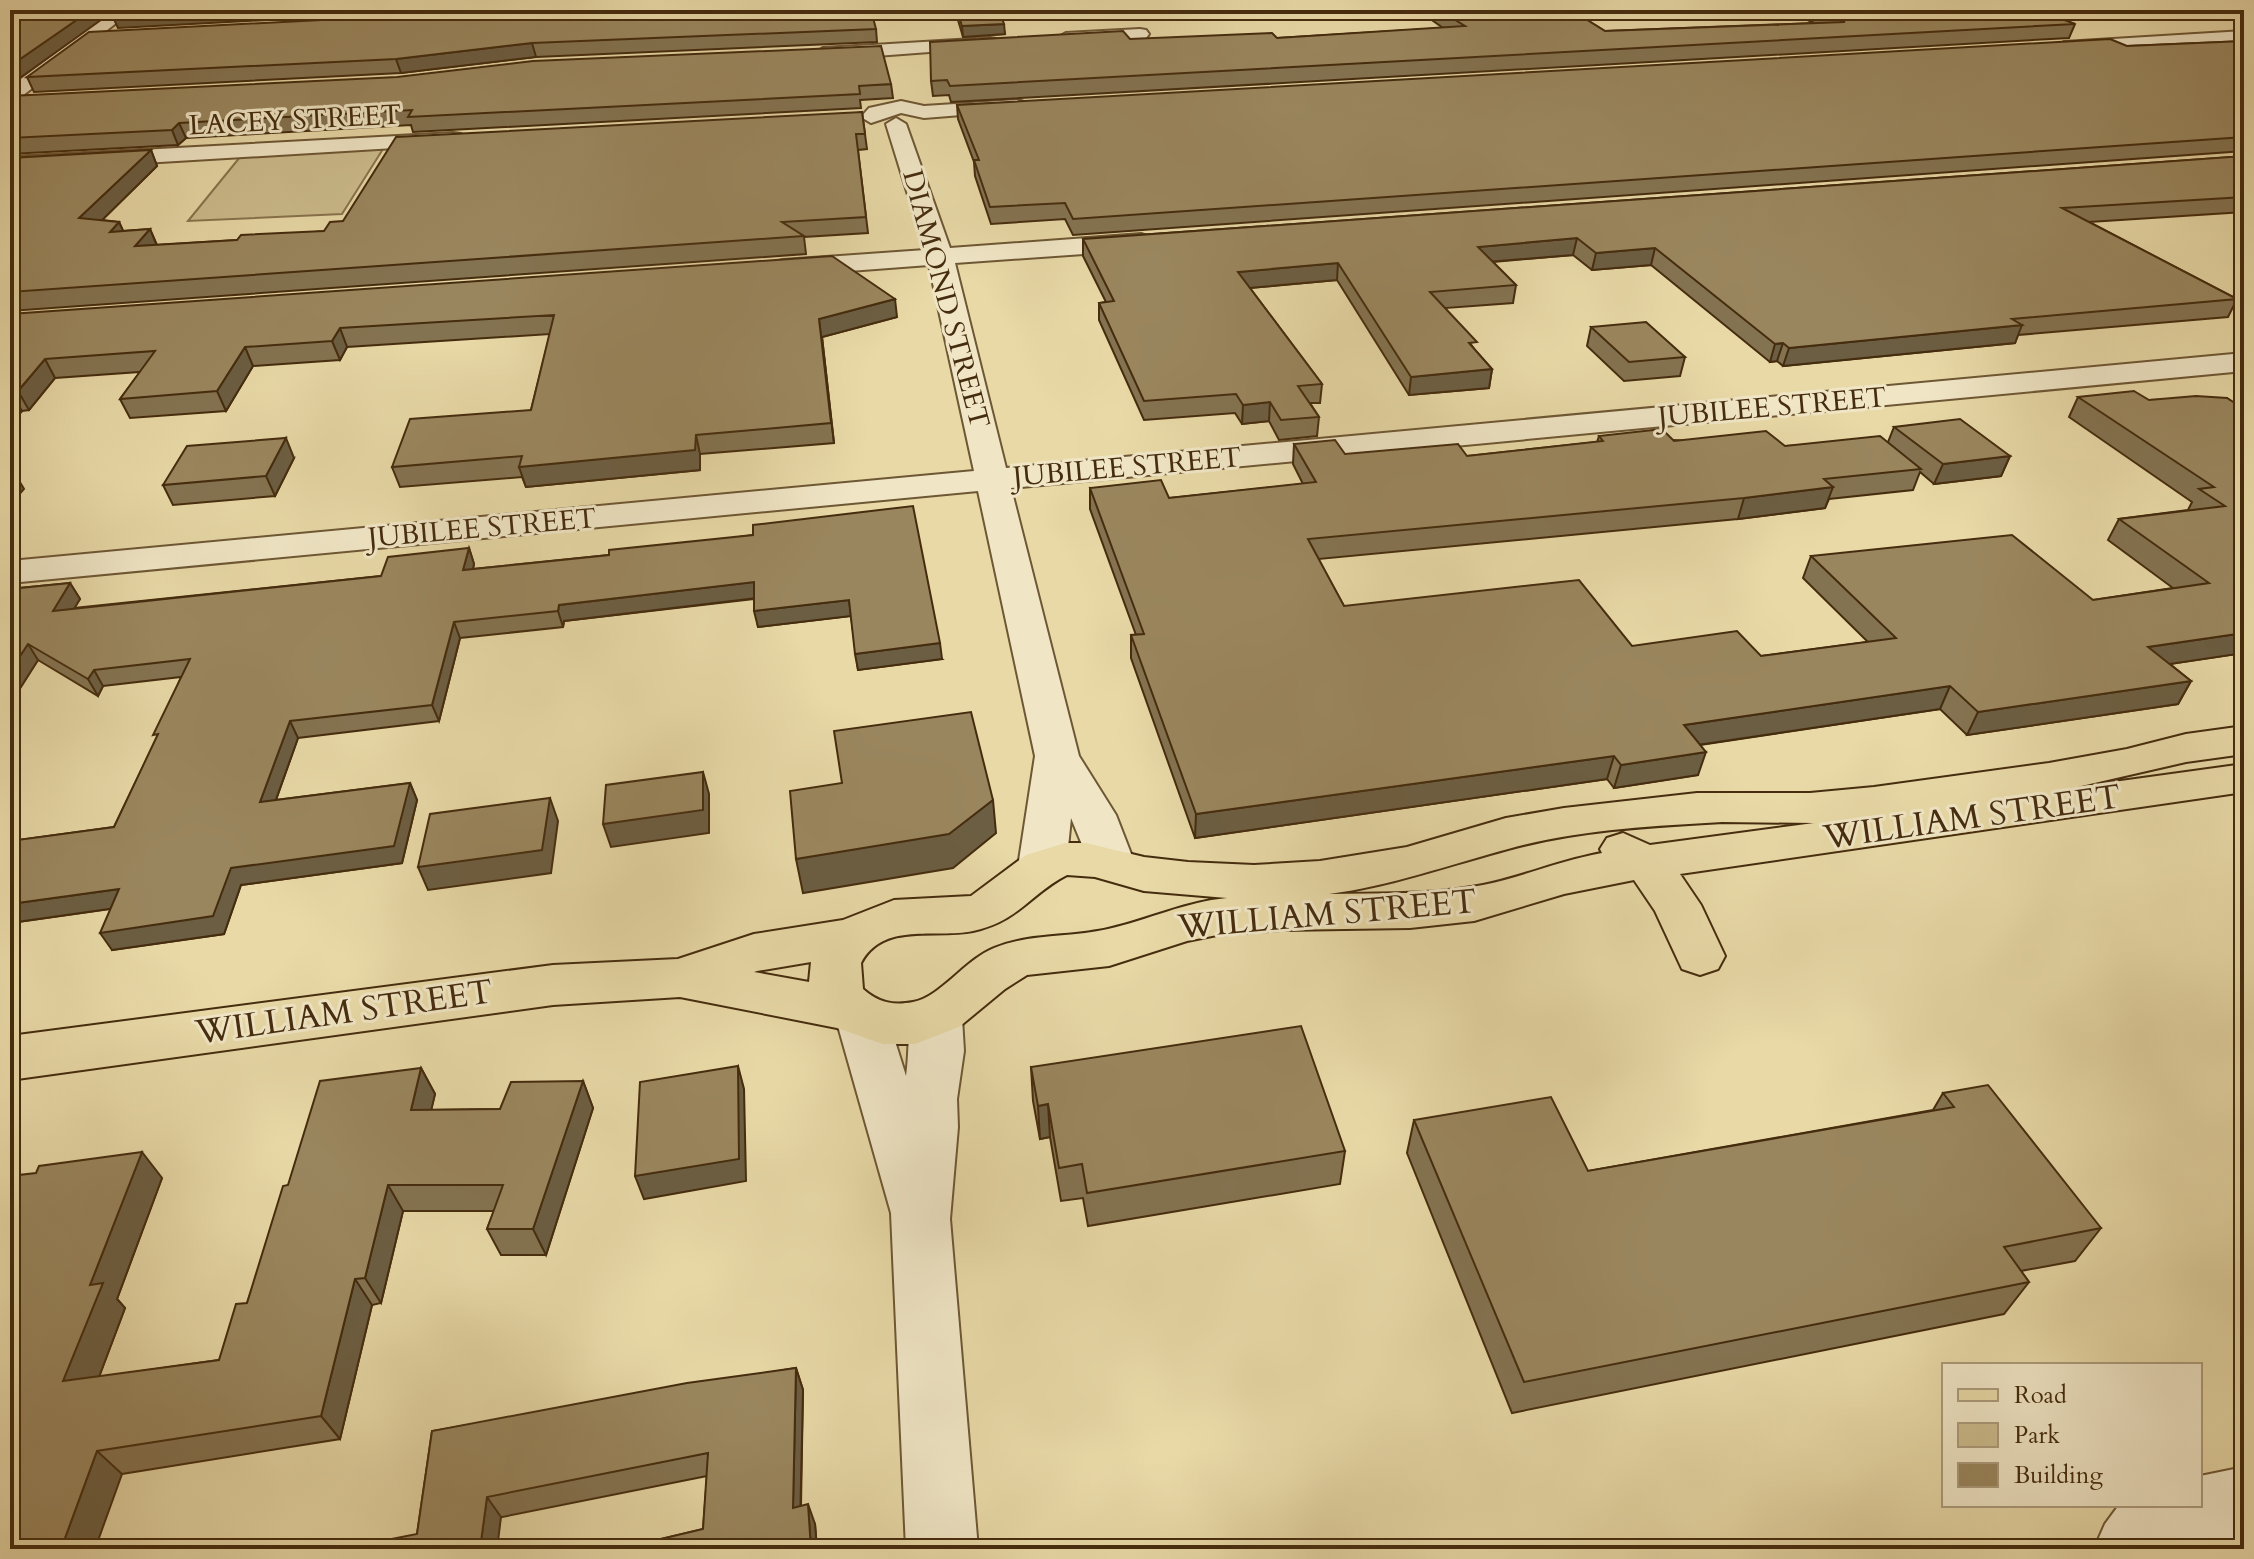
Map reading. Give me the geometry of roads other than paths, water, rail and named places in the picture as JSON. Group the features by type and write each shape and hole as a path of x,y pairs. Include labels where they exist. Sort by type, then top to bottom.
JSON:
{"main road":[{"name":"WILLIAM STREET","path":"680,978 754,953 854,936 870,925 898,916 953,916 986,910 1042,867 1065,859 1204,882 1317,878 1453,851 1511,832 1728,807 1791,809 1837,806 2120,765 2184,748 2244,740"},
{"name":"WILLIAM STREET","path":"10,1058 553,985 680,978 894,1024 914,1024 936,1018 975,983 1010,961 1062,951 1093,951 1212,917 1300,911 1378,912 1478,903 1621,867 2244,778"},
{"name":"WILLIAM STREET","path":"1621,867 1642,839 1696,813 1728,807"},
{"name":"WILLIAM STREET","path":"1397,864 1474,863 1579,841 1603,840 1621,867"},
{"path":"1621,867 1677,905 1676,879 1680,871 1700,855"},
{"name":"WILLIAM STREET","path":"1113,945 1132,926 1137,911 1137,897 1118,868"},
{"path":"854,936 837,957 833,974 836,991 854,1014"}],"street":[{"path":"10,96 125,10"},
{"path":"1049,39 1144,40 1125,12"},
{"path":"92,37 124,35"},
{"path":"2039,48 2244,36"},
{"path":"804,54 1004,42"},
{"path":"10,102 41,101"},
{"path":"843,117 897,118 1043,105"},
{"name":"DIAMOND STREET","path":"897,118 940,256 1057,756 1093,815 1118,868"},
{"name":"LACEY STREET","path":"10,164 475,137"},
{"path":"752,270 1171,240"},
{"name":"JUBILEE STREET","path":"10,572 2244,362"},
{"name":"DIAMOND STREET","path":"1042,867 1057,756"},
{"path":"854,1014 920,1219"},
{"path":"936,1018 937,1051 929,1099 930,1127 920,1219 942,1549"},
{"path":"2130,1549 2151,1521 2244,1502"}]}
